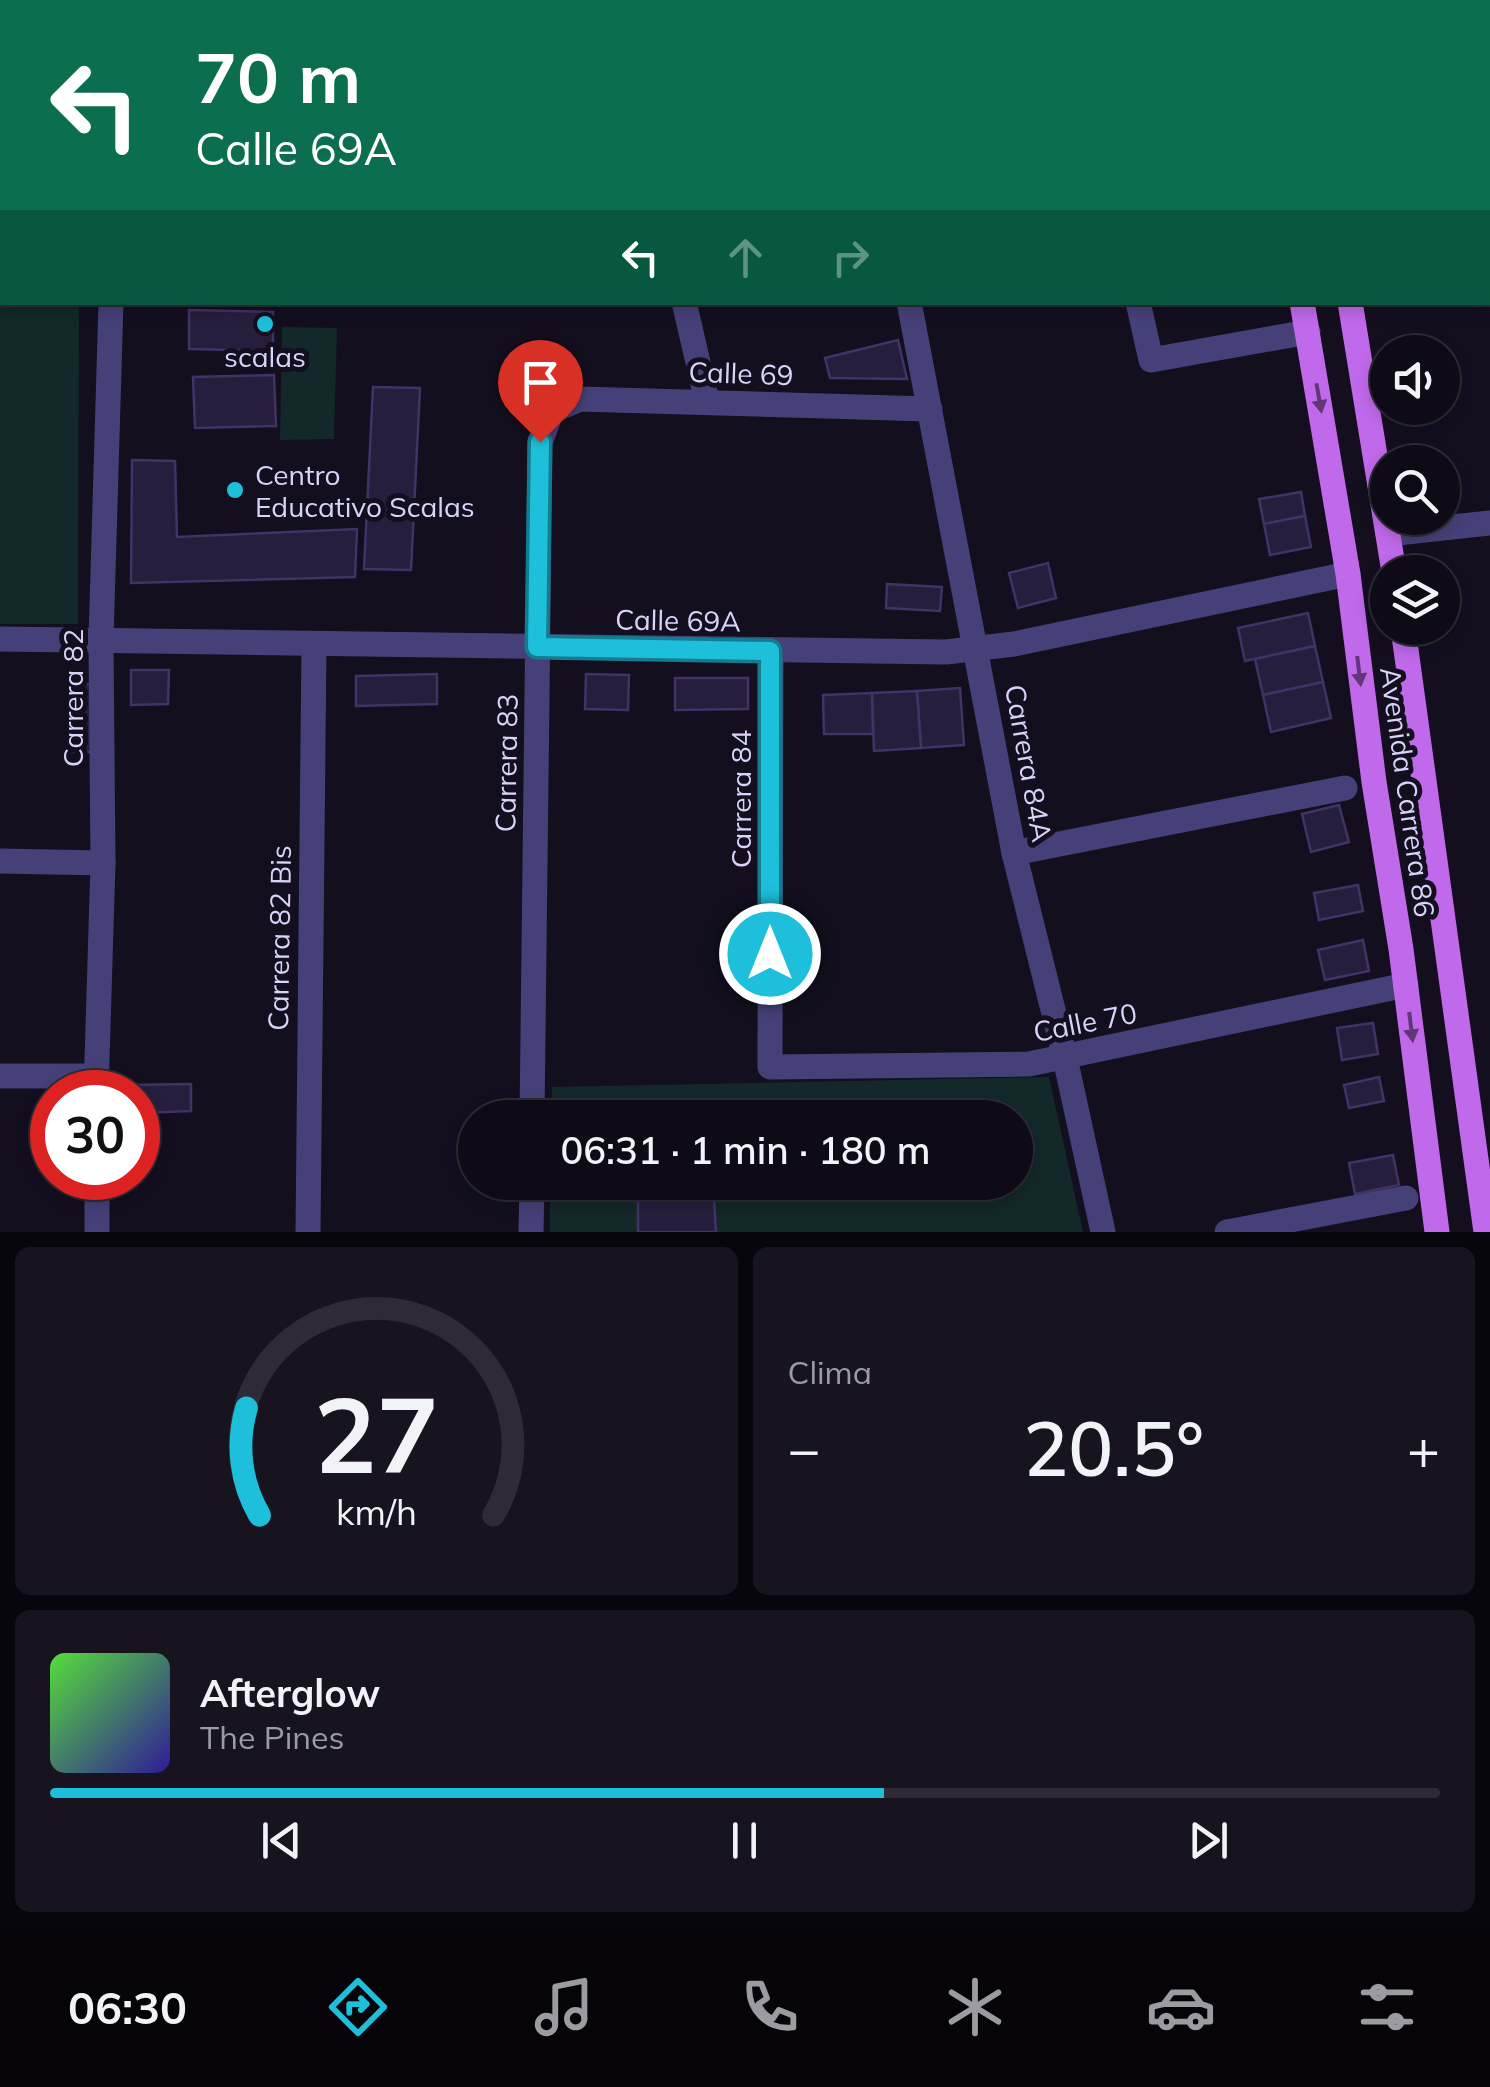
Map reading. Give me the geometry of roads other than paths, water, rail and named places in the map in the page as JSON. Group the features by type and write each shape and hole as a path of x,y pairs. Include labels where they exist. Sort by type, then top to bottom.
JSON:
{"main road":[{"name":"Avenida Carrera 86","path":"1303,305 1348,574 1437,1232"},
{"path":"1350,305 1373,445"},
{"name":"Avenida Carrera 86","path":"1405,645 1486,1232"}],"street":[{"name":"Carrera 82","path":"96,1070 103,863 101,640 111,305"},
{"path":"685,305 707,401"},
{"name":"Carrera 84A","path":"910,305 1014,853 1103,1232"},
{"path":"1139,305 1151,360 1308,332"},
{"name":"Calle 69","path":"552,412 580,400 930,409"},
{"name":"Carrera 83","path":"532,1100 540,442 552,412"},
{"path":"1460,526 1490,523"},
{"name":"Calle 69A","path":"0,638 770,651 977,649 1348,574"},
{"name":"Carrera 82 Bis","path":"308,1232 314,644"},
{"name":"Carrera 84","path":"770,651 770,1067"},
{"path":"1014,853 1345,788"},
{"path":"0,861 103,863"},
{"name":"Calle 70","path":"770,1067 1029,1064 1406,985"},
{"path":"0,1076 30,1078"},
{"path":"1228,1232 1406,1198"},
{"path":"97,1200 97,1232"},
{"path":"531,1232 532,1200"}],"place":[{"name":"scalas","path":"265,324"},
{"name":"Centro Educativo Scalas","path":"235,490"}]}
